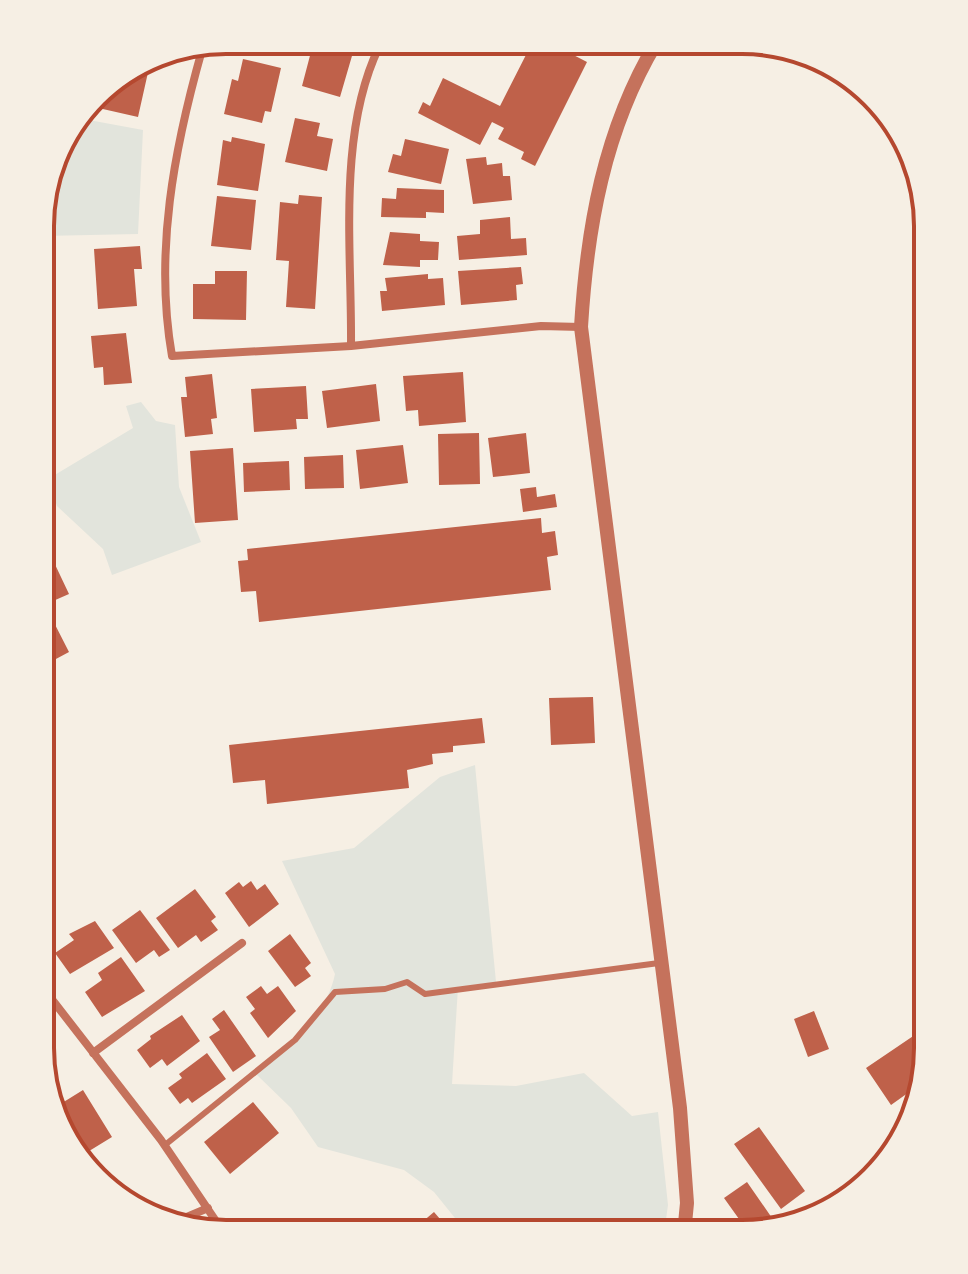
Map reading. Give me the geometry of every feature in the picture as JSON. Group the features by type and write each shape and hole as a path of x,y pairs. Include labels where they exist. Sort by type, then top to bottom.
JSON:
{"street":[{"path":"351,346 351,150 363,79 376,54"},
{"path":"647,54 623,108 600,176 585,259 581,327 681,1123 687,1203 685,1220"},
{"path":"200,56 187,104 166,221 167,327 172,356 351,346 541,326 581,327"},
{"path":"93,1053 242,943"},
{"path":"54,1002 165,1145 215,1220"},
{"path":"189,1216 208,1208"}],"lane":[{"path":"165,1145 295,1040 335,992 385,989 407,982 425,994 659,963"}],"shaded area":[{"path":"91,120 143,130 138,234 54,236 55,204 60,181 72,150"},
{"path":"141,402 156,421 175,425 179,487 201,542 112,575 103,549 57,506 54,475 133,428 126,406"},
{"path":"475,765 496,982 458,987 452,1084 516,1086 584,1073 632,1116 658,1112 668,1205 666,1220 457,1220 434,1192 404,1170 318,1147 291,1108 256,1074 281,1054 315,1017 331,989 335,974 282,861 354,848 440,777"}],"building":[{"path":"310,54 353,54 340,97 302,86"},
{"path":"526,54 571,54 587,62 535,166 521,159 524,152 498,139 504,128 492,122 480,145 418,113 423,102 430,106 443,78 500,106"},
{"path":"243,59 281,68 271,112 265,111 262,123 224,114 232,79 238,81"},
{"path":"148,73 138,117 101,109 130,83"},
{"path":"295,118 320,123 317,136 333,139 327,171 285,162"},
{"path":"232,137 265,144 258,191 217,185 223,140 231,142"},
{"path":"405,139 449,149 441,184 388,172 393,154 401,156"},
{"path":"486,157 487,165 502,163 503,176 510,176 512,200 473,204 466,159"},
{"path":"397,188 444,190 444,213 426,212 426,218 381,217 382,198 396,199"},
{"path":"299,195 322,197 315,309 286,307 289,261 276,260 280,202 298,204"},
{"path":"217,196 256,200 251,250 211,246"},
{"path":"510,217 511,239 526,238 527,255 459,260 457,236 480,234 480,220"},
{"path":"390,232 420,234 420,241 439,242 438,260 420,260 420,267 383,265"},
{"path":"140,246 142,269 134,269 137,306 98,309 94,249"},
{"path":"521,267 523,284 516,285 517,300 461,305 458,271"},
{"path":"215,271 247,271 246,320 193,319 193,284 215,284"},
{"path":"428,274 428,279 443,278 445,305 382,311 380,291 387,291 385,278"},
{"path":"126,333 132,383 104,385 103,367 94,368 91,336"},
{"path":"463,372 466,422 419,426 418,410 406,411 403,376"},
{"path":"212,374 217,418 211,419 213,434 185,437 181,397 187,397 185,377"},
{"path":"376,384 380,421 327,428 322,391"},
{"path":"306,386 308,419 296,419 297,429 254,432 251,389"},
{"path":"479,433 480,484 439,485 438,434"},
{"path":"526,433 530,473 493,477 488,438"},
{"path":"403,445 408,483 360,489 356,450"},
{"path":"233,448 238,520 195,523 190,451"},
{"path":"343,455 344,488 305,489 304,457"},
{"path":"289,461 290,490 244,492 243,463"},
{"path":"536,487 537,497 555,494 557,507 523,512 520,489"},
{"path":"541,518 542,533 555,531 558,555 547,557 551,590 259,622 256,591 241,592 238,561 248,560 247,549"},
{"path":"54,562 69,594 54,601"},
{"path":"54,623 69,652 54,660"},
{"path":"593,697 595,743 551,745 549,698"},
{"path":"482,718 485,743 453,746 453,752 432,754 433,764 407,770 409,788 267,804 265,780 233,783 229,745"},
{"path":"251,881 257,890 265,884 279,904 249,927 225,893 239,882 243,887"},
{"path":"195,889 216,917 211,921 218,930 201,942 196,935 178,948 156,918"},
{"path":"140,910 170,950 159,957 154,950 136,963 112,930"},
{"path":"95,921 114,948 70,974 55,953 74,940 69,934"},
{"path":"290,934 311,963 305,968 311,976 295,987 268,951"},
{"path":"121,957 145,991 102,1017 85,992 102,980 98,973"},
{"path":"261,986 267,994 278,986 296,1011 268,1038 250,1013 255,1009 246,997"},
{"path":"224,1010 256,1056 233,1072 209,1037 220,1030 212,1019"},
{"path":"814,1011 829,1049 808,1057 794,1019"},
{"path":"182,1015 200,1041 167,1066 162,1059 150,1068 137,1050 151,1039 150,1036"},
{"path":"914,1035 914,1059 908,1093 891,1105 866,1068"},
{"path":"207,1053 226,1079 192,1103 188,1098 180,1104 168,1088 182,1078 179,1074"},
{"path":"83,1090 112,1137 89,1151 63,1103"},
{"path":"253,1102 279,1133 230,1174 204,1142"},
{"path":"759,1127 805,1191 781,1209 734,1144"},
{"path":"747,1182 772,1218 740,1220 724,1198"},
{"path":"434,1212 441,1220 424,1220"}]}
